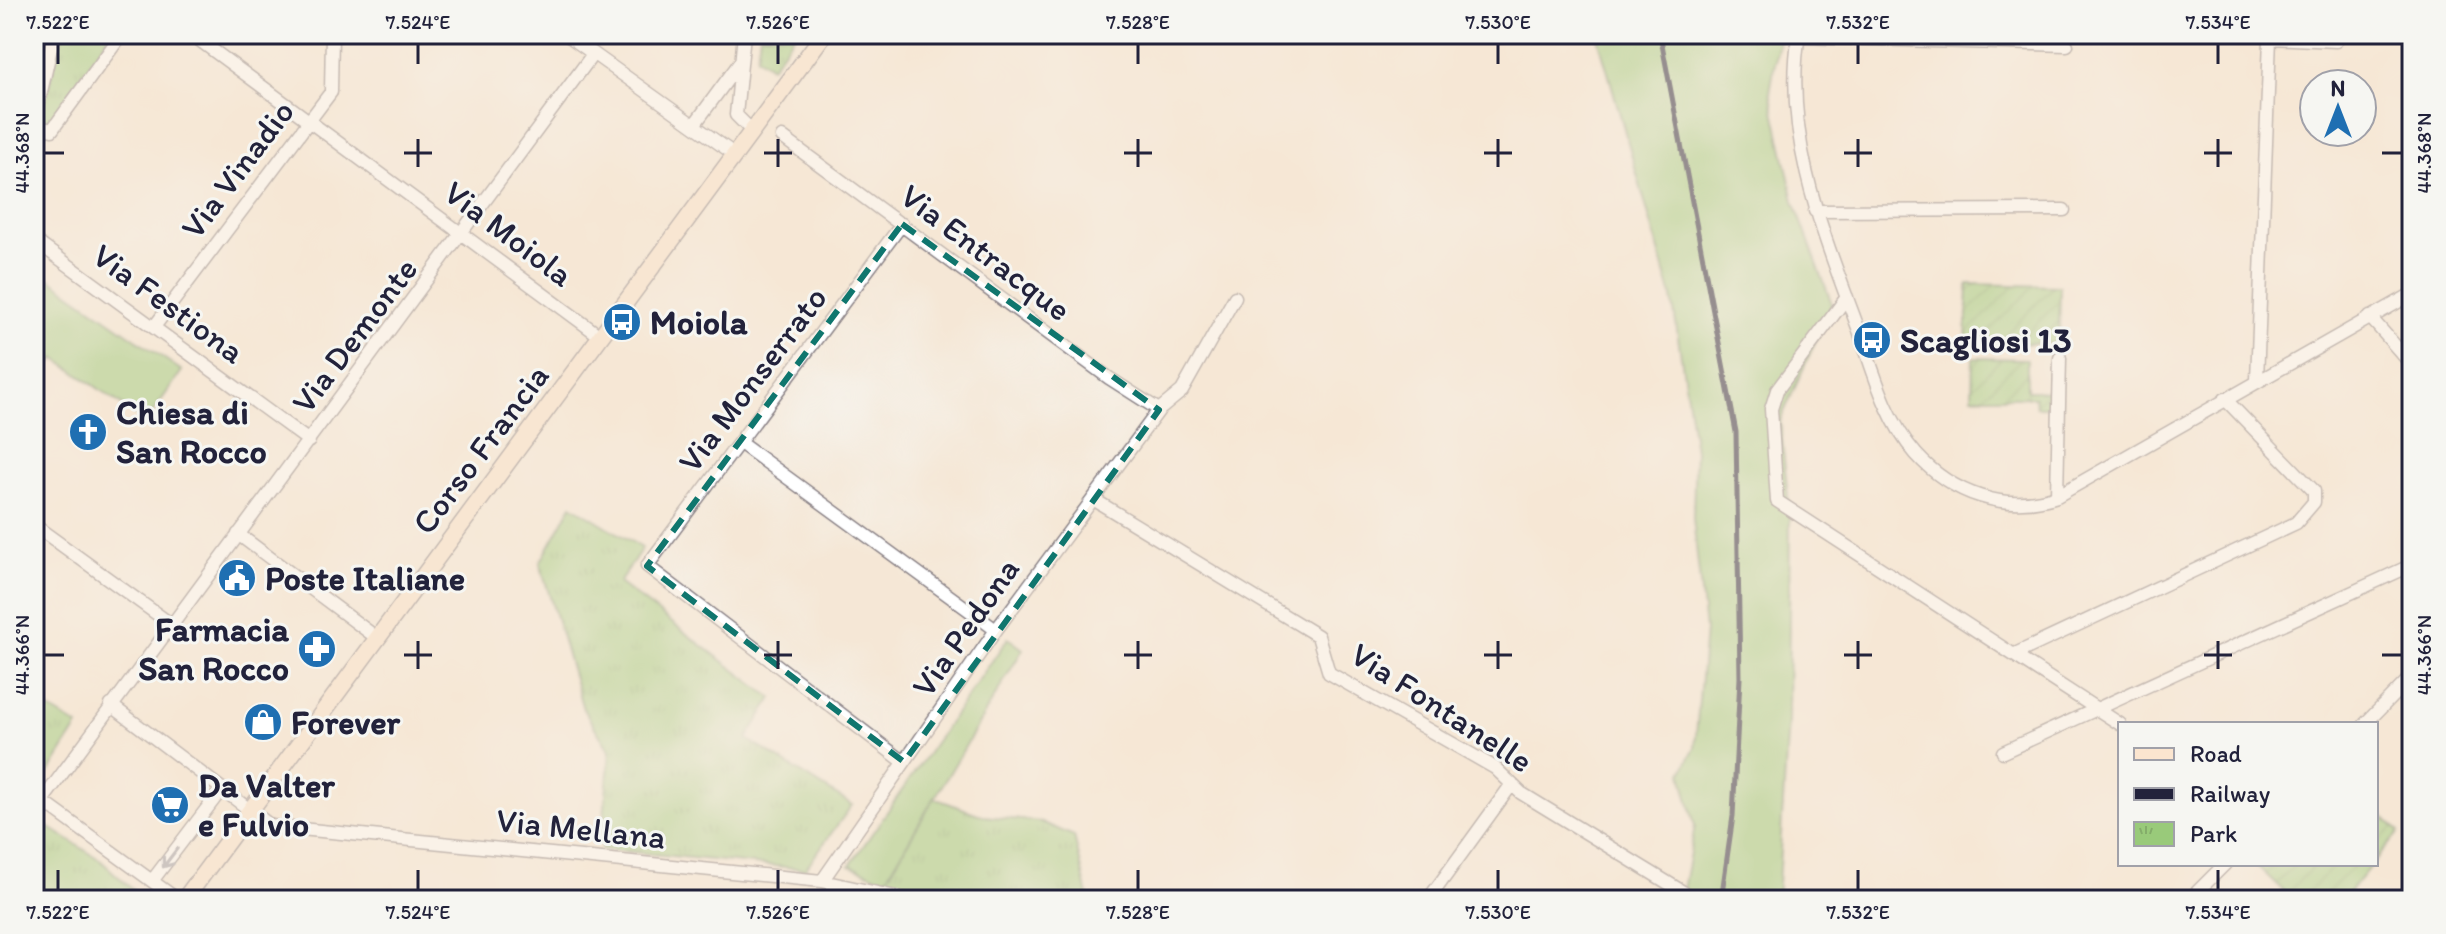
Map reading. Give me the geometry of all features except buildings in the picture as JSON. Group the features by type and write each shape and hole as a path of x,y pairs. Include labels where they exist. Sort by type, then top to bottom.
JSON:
{"main road":[{"name":"Corso Francia","path":"184,900 824,34"}],"street":[{"path":"54,34 34,125 52,130 122,34"},
{"name":"Via Moiola","path":"191,34 600,336"},
{"name":"Via Vinadio","path":"154,327 331,92 332,34"},
{"path":"566,34 734,154"},
{"path":"744,34 736,115 752,131"},
{"path":"2067,45 1799,36 1795,87 1799,134 1815,211 1890,414 1907,443 1928,466 1953,485 1987,499 2027,504 2057,496 2412,294"},
{"path":"2257,380 2270,38 2336,41"},
{"name":"Via Demonte","path":"38,800 464,233 593,54"},
{"path":"694,125 741,61"},
{"name":"Via Entracque","path":"782,137 1109,378 1159,410"},
{"path":"1815,211 2064,210"},
{"name":"Via Monserrato","path":"902,224 647,566 904,762"},
{"name":"Via Festiona","path":"34,240 309,441"},
{"name":"Via Pedona","path":"822,881 996,630 1159,410 1182,391 1235,297"},
{"path":"1847,297 1777,390 1771,409 1777,501 2118,723"},
{"path":"2370,317 2412,365"},
{"path":"2057,496 2060,358"},
{"path":"2015,654 2296,523 2305,513 2314,502 2314,491 2225,399"},
{"path":"740,443 996,630"},
{"name":"Via Fontanelle","path":"1093,499 1318,636 1329,673 1495,768 1512,784 1694,899"},
{"path":"34,525 172,625"},
{"path":"238,534 377,638"},
{"path":"2003,752 2412,565"},
{"path":"2367,722 2412,676"},
{"name":"Via Mellana","path":"111,705 271,826 822,881 910,900"},
{"path":"1428,900 1512,784"},
{"path":"152,881 221,790"},
{"path":"38,800 178,900"},
{"path":"2189,900 2223,866"}],"highlighted area":[{"path":"902,224 1159,410 904,762 647,566"}],"green space":[{"path":"63,34 110,34 52,119 47,120 41,113"},
{"path":"760,34 795,34 771,67 757,57"},
{"path":"1597,34 1780,34 1770,92 1794,201 1832,304 1780,421 1790,517 1788,721 1777,900 1681,900 1695,826 1682,773 1695,747 1705,630 1693,518 1695,450 1672,297"},
{"path":"34,268 182,371 146,422 55,358 34,388"},
{"path":"1968,284 2060,286 2059,338 2053,344 1966,342"},
{"path":"1973,358 2027,359 2027,391 2052,391 2052,407 2036,407 2035,397 1972,397"},
{"path":"572,505 642,548 619,583 772,698 747,739 852,805 805,869 601,849 610,751 583,709 540,563"},
{"path":"1008,638 1023,649 886,880 850,865"},
{"path":"34,707 49,709 78,726 42,784 34,782"},
{"path":"934,798 984,816 1041,822 1074,836 1089,900 946,900 886,880"},
{"path":"2378,810 2399,832 2378,858"},
{"path":"34,818 99,859 144,900 34,900"},
{"path":"2257,866 2370,866 2343,900 2293,900"}],"railway":[{"path":"1660,34 1736,432 1740,678 1733,816 1721,900"}],"place":[{"name":"Moiola","path":"622,322"},
{"name":"Scagliosi 13","path":"1872,340"},
{"name":"Chiesa di San Rocco","path":"88,432"},
{"name":"Poste Italiane","path":"237,578"},
{"name":"Farmacia San Rocco","path":"317,649"},
{"name":"Forever","path":"263,722"},
{"name":"Da Valter e Fulvio","path":"170,805"}]}
